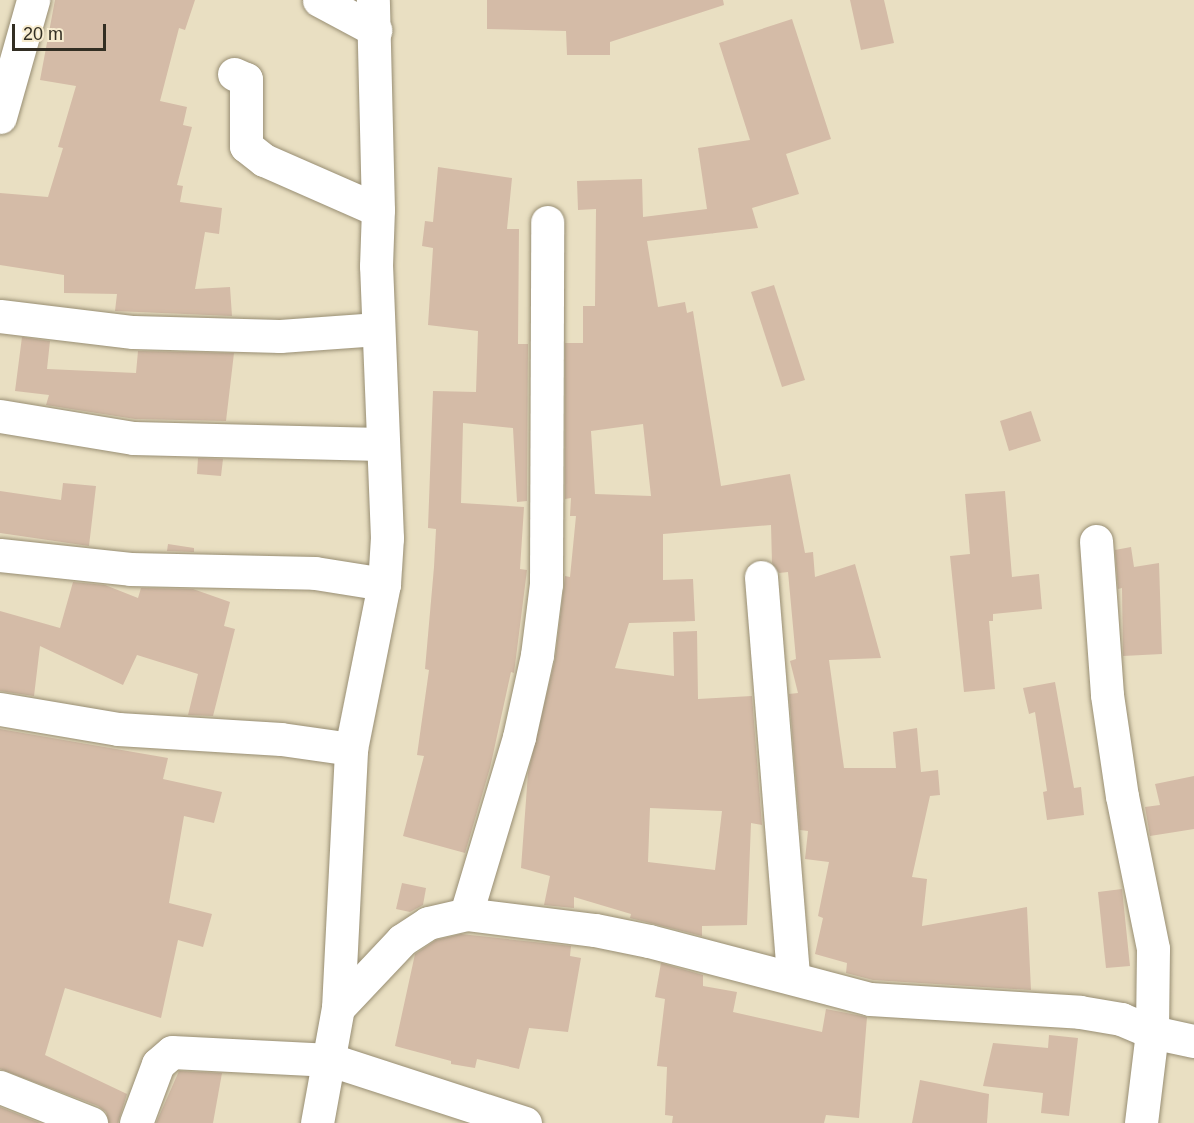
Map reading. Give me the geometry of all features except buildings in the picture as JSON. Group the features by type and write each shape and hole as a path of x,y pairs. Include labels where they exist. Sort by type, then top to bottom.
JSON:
{"street":[{"path":"0,117 33,0"},
{"path":"317,1123 331,1060 338,1008 351,749 384,584 387,538 381,444 378,329 374,15 319,0"},
{"path":"234,74 246,79 246,146 264,160 378,210"},
{"path":"466,914 519,737 537,655 546,584 548,222"},
{"path":"0,316 134,332 258,336 378,329"},
{"path":"0,416 133,438 381,444"},
{"path":"1096,541 1107,695 1122,796 1154,949 1152,1032 1141,1123"},
{"path":"0,555 130,569 315,573 384,584"},
{"path":"761,577 793,977"},
{"path":"0,709 118,729 281,739 351,749"},
{"path":"338,1008 402,940 428,923 466,914 595,930 793,977 870,999 1080,1012 1121,1019 1152,1032 1194,1041"},
{"path":"136,1123 158,1064 172,1052 331,1060 525,1123"},
{"path":"0,1087 91,1123"}]}
